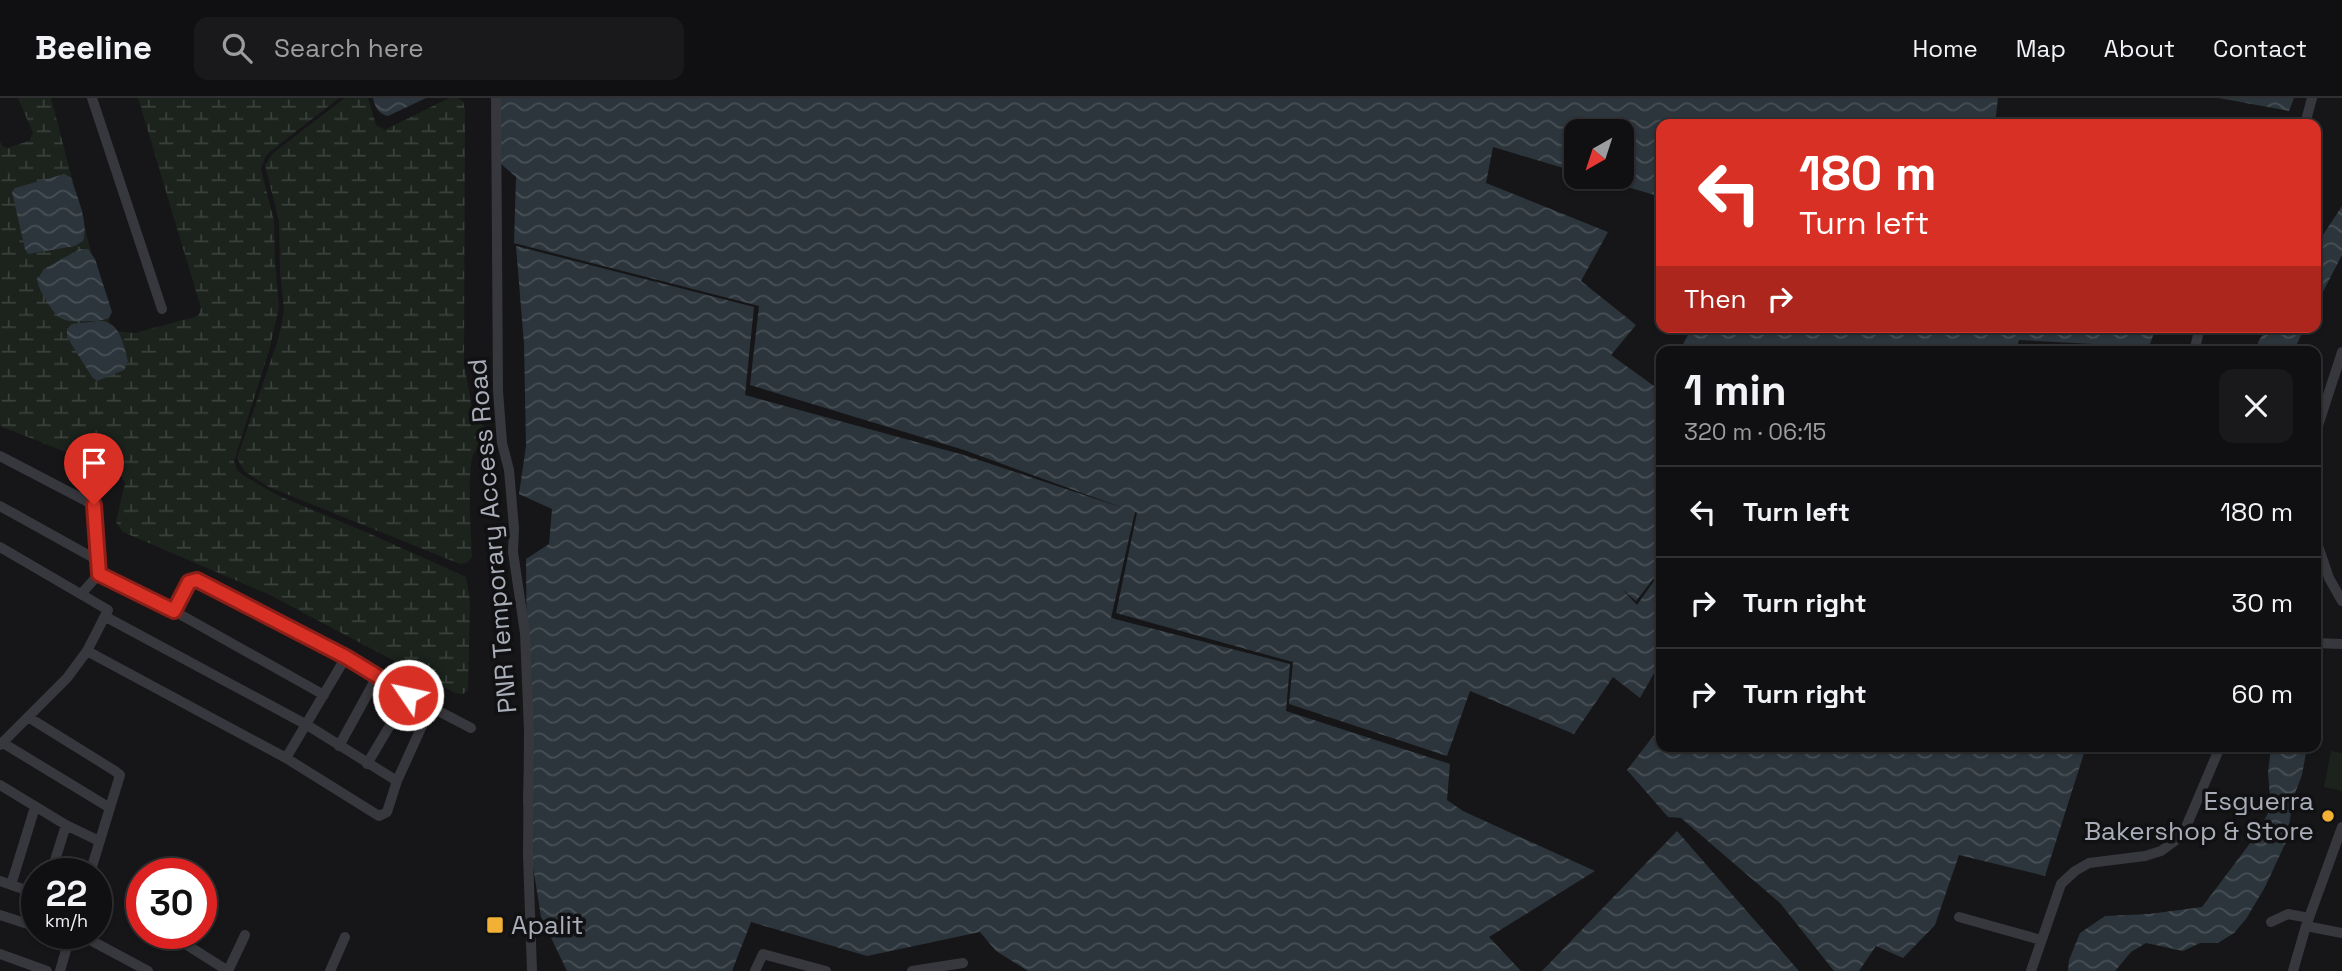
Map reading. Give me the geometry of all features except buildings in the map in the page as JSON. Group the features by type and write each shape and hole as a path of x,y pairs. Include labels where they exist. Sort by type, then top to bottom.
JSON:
{"street":[{"path":"92,98 162,309"},
{"name":"PNR Temporary Access Road","path":"496,98 498,391 502,443 509,470 514,528 513,552 525,633 532,971"},
{"path":"2306,119 2312,98"},
{"path":"2321,417 2342,352"},
{"path":"0,456 94,505"},
{"path":"82,593 99,574 91,490"},
{"path":"0,506 99,561"},
{"path":"0,547 108,610 87,650 67,678 1,744 110,808"},
{"path":"2321,555 2329,578 2342,601"},
{"path":"99,574 174,611 324,695"},
{"path":"174,611 189,582 197,580 346,657 408,695 471,728"},
{"path":"106,617 307,726 397,781"},
{"path":"2321,643 2342,644"},
{"path":"87,650 286,758 379,816 387,812 397,781 431,706"},
{"path":"286,758 346,657"},
{"path":"339,746 378,675"},
{"path":"367,764 408,695"},
{"path":"28,718 120,775 94,858"},
{"path":"2031,971 2061,884 2089,863 2145,856 2176,840 2186,827 2218,752"},
{"path":"0,785 66,825 99,841"},
{"path":"11,885 35,807"},
{"path":"56,858 66,825"},
{"path":"2293,971 2307,922 2339,846 2342,827"},
{"path":"0,881 21,888"},
{"path":"2271,922 2288,914 2342,933"},
{"path":"0,915 21,922"},
{"path":"1959,917 2041,940"},
{"path":"193,949 228,971 245,935"},
{"path":"330,971 345,937"},
{"path":"60,971 68,949"},
{"path":"102,949 148,971"},
{"path":"0,954 47,971"},
{"path":"755,971 763,954 826,971"},
{"path":"912,971 964,964"}],"green space":[{"path":"18,98 51,98 110,325 115,331 135,333 198,316 201,308 138,98 339,98 271,151 265,157 261,169 274,221 279,307 269,351 234,461 237,470 244,476 279,496 466,577 470,601 468,690 463,694 455,693 270,595 123,532 116,522 125,483 119,473 0,426 0,141 2,146 7,148 29,141 33,133"},
{"path":"345,98 368,98 376,125 385,130 449,98 458,98 463,102 464,364 472,408 476,418 490,433 473,455 471,463 472,557 467,563 460,564 269,487 244,471 237,458 278,340 284,311 279,221 265,165 273,153"},
{"path":"2331,751 2342,753 2342,791 2324,787"}],"water":[{"path":"373,98 426,98 388,116 378,110"},
{"path":"501,98 1998,98 1996,119 1656,119 1656,196 1634,189 1634,119 1564,119 1564,168 1493,147 1486,183 1608,232 1581,281 1636,325 1611,355 1656,387 1656,579 1636,601 1622,589 1637,605 1656,582 1656,670 1640,698 1613,677 1574,734 1470,691 1447,756 1289,704 1293,662 1116,613 1137,513 1135,512 1111,618 1290,664 1286,711 1450,764 1447,800 1463,811 1595,871 1489,937 1521,971 1028,971 996,951 980,932 867,956 751,922 732,971 567,971 541,917 523,803 527,672 526,559 549,544 552,509 519,494 526,446 524,344 516,246 754,307 745,395 964,455 1126,509 964,450 750,385 759,306 514,243 516,177 500,163"},
{"path":"2219,98 2294,98 2289,111"},
{"path":"64,174 71,178 82,210 85,226 83,241 75,246 28,254 12,192 15,188"},
{"path":"2342,206 2342,255 2321,295 2321,238"},
{"path":"80,249 88,249 95,259 112,312 109,318 98,321 116,328 128,361 124,370 97,381 67,337 67,329 72,324 97,321 69,321 59,317 45,299 37,280 44,269"},
{"path":"1689,333 2154,333 2149,346 2019,340 2018,346 1682,346"},
{"path":"2264,333 2302,333 2296,346 2257,346"},
{"path":"1656,732 1656,752 2084,752 2045,876 1959,855 1935,925 1903,958 1876,946 1859,971 1834,971 1780,903 1681,818 1668,817 1627,770"},
{"path":"2270,752 2306,752 2302,775 2294,796 2286,842 2265,887 2246,919 2234,933 2218,943 2200,943 2183,951 2146,943 2131,952 2115,971 2068,971 2069,960 2080,933 2105,916 2202,907 2254,838 2271,808 2268,773"},
{"path":"1677,831 1799,971 1542,971"}],"place":[{"name":"Esguerra Bakershop & Store","path":"2328,816"},
{"name":"Apalit","path":"495,925"}],"route":[{"path":"94,505 99,574 174,611 189,582 197,580 346,657 408,695"}]}
